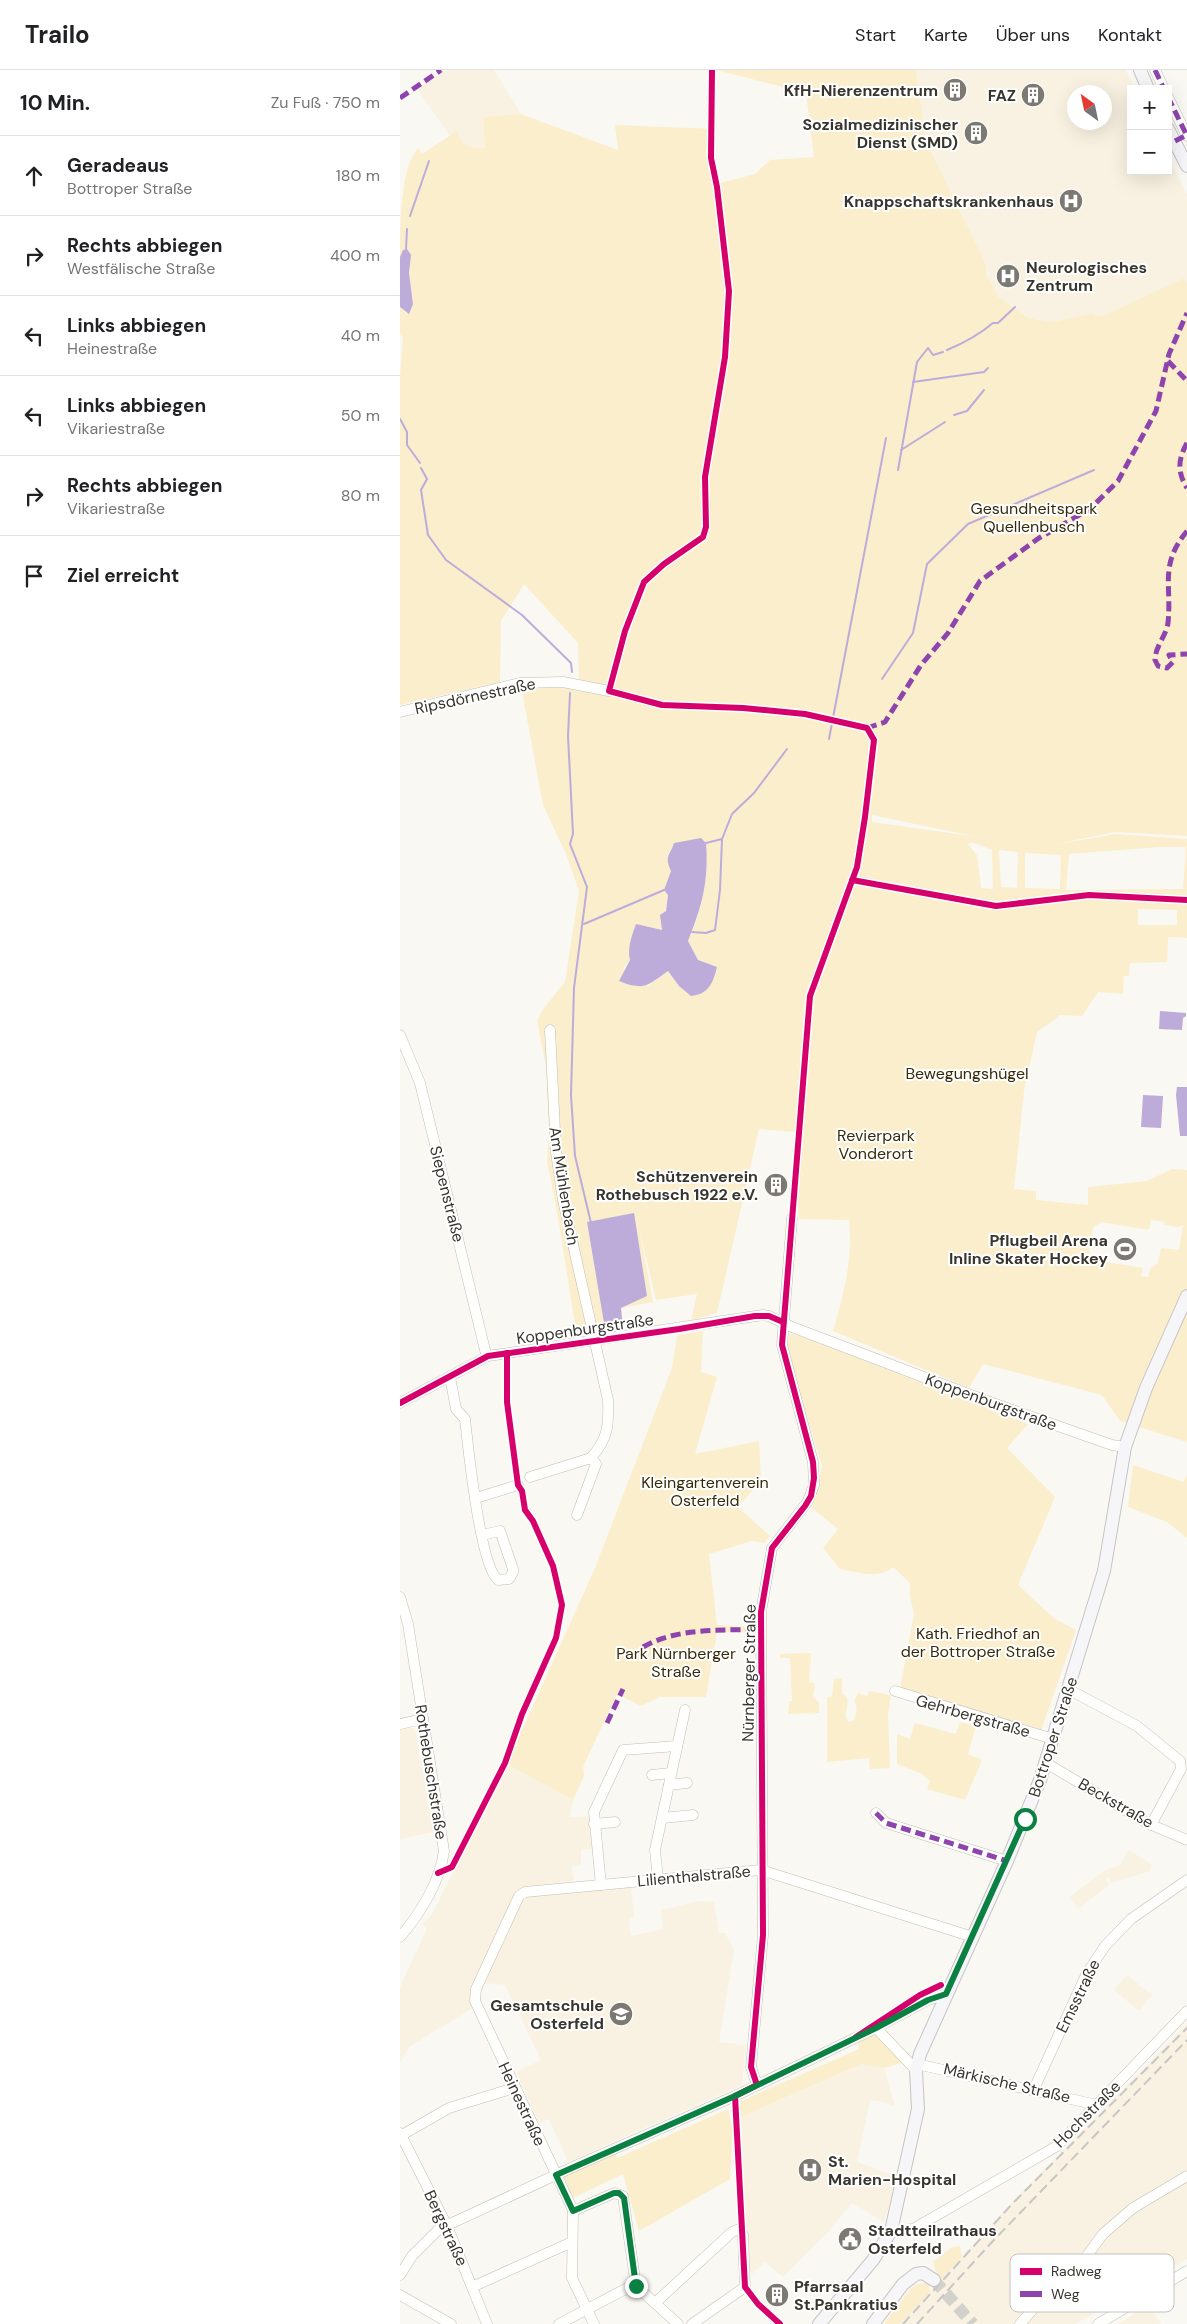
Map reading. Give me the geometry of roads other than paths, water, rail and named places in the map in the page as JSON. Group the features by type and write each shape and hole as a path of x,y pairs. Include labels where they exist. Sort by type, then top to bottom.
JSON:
{"main road":[{"path":"1140,70 1146,85"},
{"path":"1168,130 1187,166"},
{"name":"Bottroper Straße","path":"821,2323 873,2260 891,2231 918,2109 917,2067 923,2045 1007,1861 1046,1763 1104,1571 1125,1447 1146,1388 1187,1296"},
{"path":"873,2324 908,2279 923,2273 934,2280"}],"street":[{"path":"1155,70 1162,85"},
{"path":"1172,105 1187,135 1174,141"},
{"name":"Ripsdörnestraße","path":"400,712 530,682 576,684 609,691"},
{"name":"Am Mühlenbach","path":"550,1030 556,1152 563,1200 606,1389 608,1415 603,1445 591,1458"},
{"name":"Siepenstraße","path":"400,1034 420,1083 484,1350 488,1356"},
{"name":"Nürnberger Straße","path":"757,2085 751,2067 762,1948 761,1612 772,1548 806,1506 811,1496 814,1478 813,1462 783,1353 783,1322 792,1218"},
{"name":"Koppenburgstraße","path":"400,1403 488,1356 668,1331 755,1316 769,1316 1018,1413 1112,1445 1125,1447"},
{"path":"450,1377 456,1409 465,1419 482,1535 492,1573 498,1580 505,1580 514,1572 500,1531 482,1535"},
{"path":"530,1477 591,1458 596,1464 577,1515"},
{"path":"476,1498 518,1485"},
{"name":"Rothebuschstraße","path":"400,1597 408,1624 444,1851 440,1868 424,1902 400,1938"},
{"path":"1068,1689 1137,1726 1180,1761 1181,1769 1151,1825"},
{"name":"Gehrbergstraße","path":"895,1691 1053,1739"},
{"path":"658,1879 655,1850 685,1710"},
{"path":"400,1724 423,1719"},
{"path":"601,1885 594,1812 623,1750 677,1746"},
{"name":"Beckstraße","path":"1046,1763 1151,1825 1187,1840"},
{"path":"652,1775 671,1773"},
{"path":"669,1785 687,1783"},
{"path":"876,1813 886,1823 1007,1861"},
{"path":"662,1818 693,1815"},
{"path":"594,1824 615,1822"},
{"name":"Lilienthalstraße","path":"525,1892 761,1870 973,1937"},
{"name":"Emsstraße","path":"1034,2089 1086,1975 1104,1946 1131,1919 1187,1880"},
{"name":"Heinestraße","path":"525,1892 517,1898 474,1997 476,2006 573,2211 572,2278 594,2324"},
{"path":"400,2275 418,2248 438,2229 757,2085 876,2028 928,2000 946,1994"},
{"name":"Hochstraße","path":"891,2231 913,2229 1050,2151 1187,2012"},
{"path":"876,2028 917,2067"},
{"name":"Märkische Straße","path":"917,2067 1034,2089 1097,2105"},
{"path":"401,2134 449,2108 514,2088"},
{"name":"Bergstraße","path":"401,2134 447,2226 487,2324"},
{"path":"1088,2254 1103,2234 1133,2208 1187,2176"},
{"path":"573,2211 614,2193 623,2196 635,2284 678,2324"},
{"path":"655,2303 735,2230 740,2229 743,2235 744,2287 692,2324"},
{"path":"472,2287 572,2242"},
{"path":"1174,2279 1187,2271"},
{"path":"559,2324 586,2308 635,2284"},
{"path":"400,2295 451,2324"},
{"path":"1020,2324 1030,2312"},
{"path":"1098,2324 1118,2312"}],"waterway":[{"path":"410,216 429,161"},
{"path":"406,249 407,229"},
{"path":"947,350 972,338 993,323 998,323 1015,307"},
{"path":"898,470 917,362 928,348 933,355 943,352"},
{"path":"913,382 984,372 988,368"},
{"path":"954,415 967,411 984,390"},
{"path":"400,419 407,432 407,445 420,463"},
{"path":"901,450 945,422"},
{"path":"829,739 886,438"},
{"path":"421,468 427,479 421,490 428,535 446,560 522,615 571,663 572,672"},
{"path":"882,679 913,633 927,564 968,524 1094,470"},
{"path":"570,693 568,736 573,834 570,844 587,887 574,988 571,1095 575,1156 591,1223"},
{"path":"706,843 722,839 732,814 754,793 787,749"},
{"path":"692,932 706,933 715,930 720,890 722,839"},
{"path":"584,924 664,890"}],"tunnel":[{"path":"934,2280 973,2324"}],"railway":[{"path":"903,2324 1013,2203 1187,2028"},
{"path":"917,2324 992,2242 1187,2040"}],"place":[{"name":"KfH-Nierenzentrum","path":"955,90"},
{"name":"FAZ","path":"1033,95"},
{"name":"Sozialmedizinischer Dienst (SMD)","path":"976,133"},
{"name":"Knappschaftskrankenhaus","path":"1071,201"},
{"name":"Neurologisches Zentrum","path":"1008,276"},
{"name":"Schützenverein Rothebusch 1922 e.V.","path":"776,1185"},
{"name":"Pflugbeil Arena Inline Skater Hockey","path":"1125,1249"},
{"name":"Gesamtschule Osterfeld","path":"621,2014"},
{"name":"St. Marien-Hospital","path":"810,2170"},
{"name":"Stadtteilrathaus Osterfeld","path":"850,2239"},
{"name":"Pfarrsaal St.Pankratius","path":"777,2295"}],"park label":[{"name":"Gesundheitspark Quellenbusch","path":"1034,517"},
{"name":"Bewegungshügel","path":"967,1073"},
{"name":"Revierpark Vonderort","path":"876,1144"},
{"name":"Kleingartenverein Osterfeld","path":"705,1491"},
{"name":"Kath. Friedhof an der Bottroper Straße","path":"978,1642"},
{"name":"Park Nürnberger Straße","path":"676,1662"}]}
